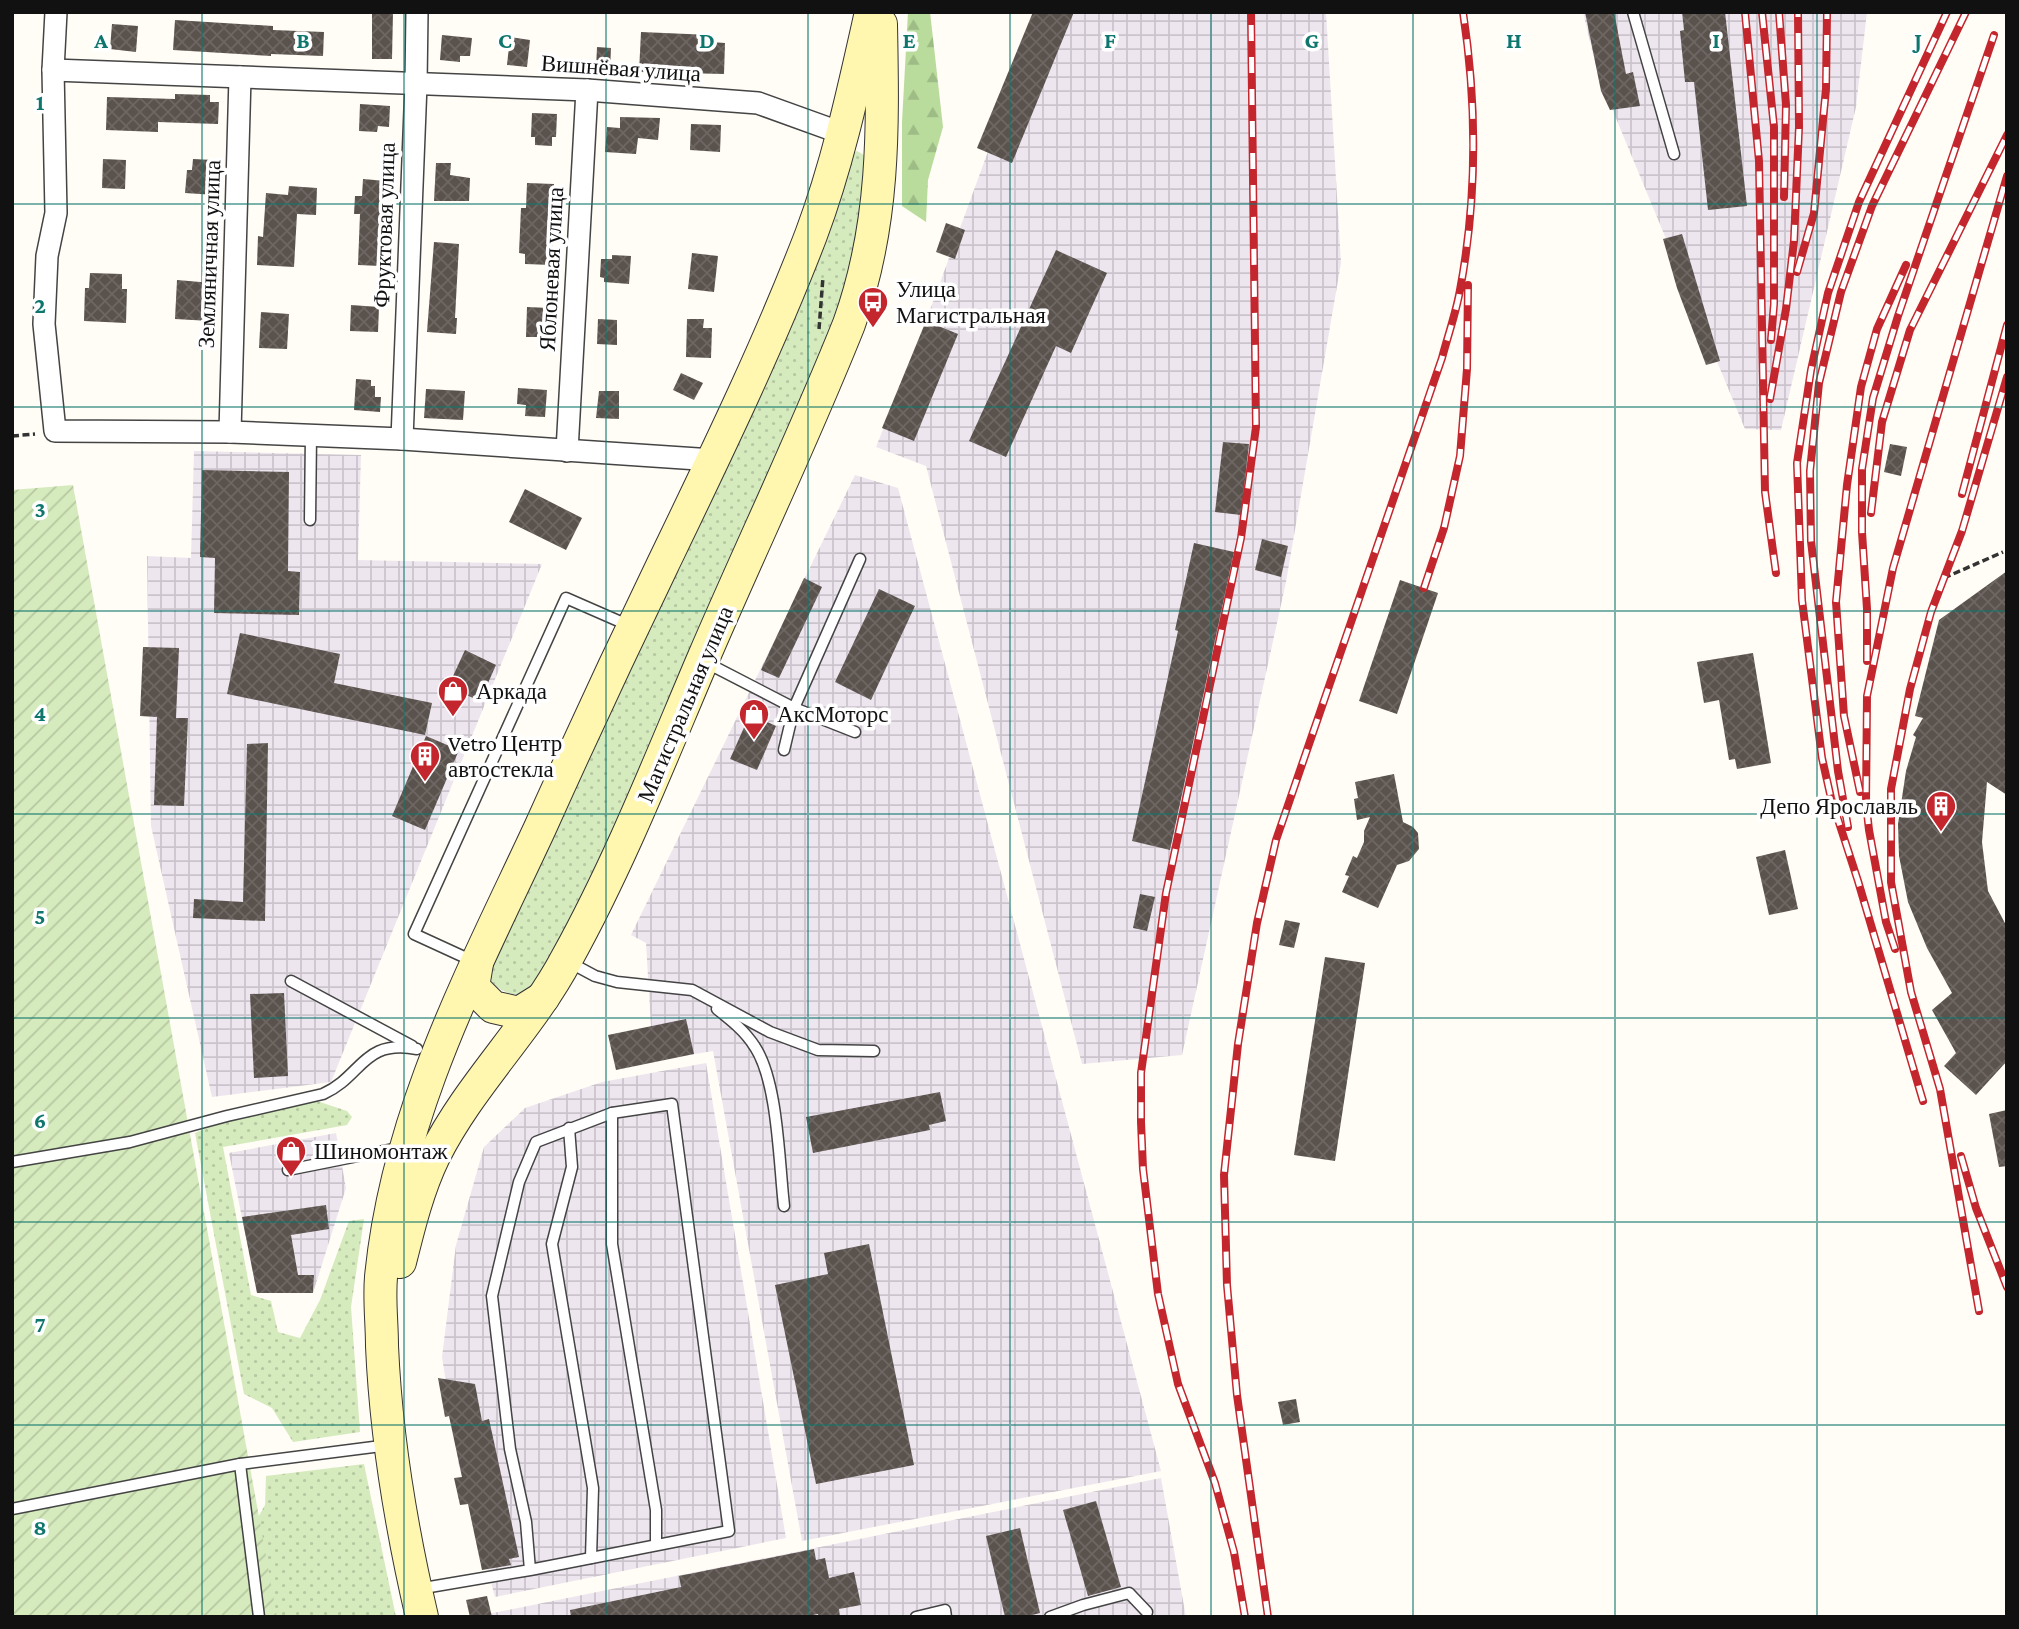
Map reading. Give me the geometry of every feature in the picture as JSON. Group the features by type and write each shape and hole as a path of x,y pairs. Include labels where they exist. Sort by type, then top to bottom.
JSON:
{"main road":[{"name":"Магистральная улица","path":"419,1603 389,1445 383,1360 400,1261 414,1208 419,1153 415,1112 426,1053 477,963 768,339 812,233 844,134 871,12"},
{"name":"Магистральная улица","path":"419,1153 481,1081 544,998 566,960 629,832 828,376 862,288 878,203 883,137 881,12"},
{"path":"844,134 883,137"},
{"path":"477,963 473,987 493,1007 519,1013 544,998"}],"street":[{"path":"56,12 53,70 56,213 47,256 44,324 55,431 230,432 402,439 713,460"},
{"name":"Фруктовая улица","path":"402,439 416,83 416,12"},
{"name":"Вишнёвая улица","path":"53,70 587,90 758,103 844,134"},
{"name":"Земляничная улица","path":"230,432 240,77"},
{"name":"Яблоневая улица","path":"567,451 587,90"}],"lane":[{"path":"1633,12 1674,154"},
{"path":"310,520 311,435"},
{"path":"785,750 794,708 860,559"},
{"path":"477,963 414,934 560,610 566,598 632,628"},
{"path":"702,661 794,708 855,732"},
{"path":"566,960 595,976 617,982 692,990 770,1032 818,1050 874,1051"},
{"path":"291,981 426,1053"},
{"path":"692,990 737,1024 756,1048 771,1085 784,1206"},
{"path":"12,1162 130,1142 323,1094 338,1088 362,1061 384,1048 401,1046 426,1053"},
{"path":"419,1603 530,1570 729,1531 672,1104 612,1113 537,1142 519,1182 492,1296 510,1449 526,1522 530,1570"},
{"path":"612,1113 612,1244 656,1510 656,1545"},
{"path":"569,1128 572,1167 552,1244 593,1488 591,1558"},
{"path":"289,1170 393,1149 419,1153"},
{"path":"12,1509 240,1464 389,1445"},
{"path":"240,1464 259,1617"},
{"path":"1050,1617 1129,1593 1146,1612"},
{"path":"916,1617 945,1610 946,1617"}],"path":[{"path":"818,340 823,275"},
{"path":"1944,578 2003,552"}],"shaded area":[{"path":"1039,12 1326,12 1341,263 1286,582 1182,1055 1082,1064 926,466 876,447 926,321"},
{"path":"1583,12 1867,12 1856,107 1781,430 1745,429 1598,75"},
{"path":"194,451 361,455 358,560 542,564 331,1082 212,1097 151,826 147,556 191,558"},
{"path":"855,475 898,488 1161,1471 802,1541 713,1051 653,1061 646,943 631,935"},
{"path":"706,1063 786,1538 495,1597 459,1466 442,1357 456,1245 484,1147 525,1108 602,1082"},
{"path":"336,1133 346,1188 313,1293 257,1293 229,1153"},
{"path":"1161,1478 1186,1617 485,1617 486,1614"}],"green space":[{"path":"908,12 930,12 943,127 928,180 926,222 902,206 902,122"},
{"path":"857,151 864,155 866,193 842,305 609,853 536,983 521,995 506,992 488,976 853,153"},
{"path":"73,485 277,1617 12,1617 12,490"},
{"path":"317,1101 347,1111 352,1117 347,1125 223,1147 251,1295 271,1301 278,1332 300,1338 320,1300 349,1221 364,1219 351,1307 360,1432 293,1442 272,1408 244,1394 195,1133 223,1121"},
{"path":"364,1464 396,1617 267,1617 256,1521 265,1505 266,1476"}],"building":[{"path":"372,12 393,12 392,59 372,59"},
{"path":"1033,12 1074,12 1012,163 977,148"},
{"path":"1585,12 1614,12 1626,74 1633,72 1640,106 1610,110 1601,91"},
{"path":"1682,12 1725,12 1747,206 1708,210 1694,82 1685,82 1680,31 1684,30"},
{"path":"175,20 273,26 273,30 324,32 323,56 173,50"},
{"path":"112,24 138,26 136,52 110,49"},
{"path":"641,32 711,35 711,42 725,43 724,74 639,72"},
{"path":"442,35 472,38 470,56 460,56 460,62 440,60"},
{"path":"510,37 530,40 527,67 507,65"},
{"path":"597,47 611,48 610,70 596,69"},
{"path":"175,94 210,95 210,102 219,102 218,124 158,122 158,132 106,130 107,97 175,99"},
{"path":"360,104 390,106 389,127 378,126 377,132 359,131"},
{"path":"532,113 557,114 556,137 552,137 552,146 535,145 535,137 531,137"},
{"path":"620,117 660,118 658,140 638,138 636,154 605,152 607,127 620,128"},
{"path":"691,124 721,125 720,152 690,150"},
{"path":"103,159 126,160 125,189 102,188"},
{"path":"193,159 214,160 214,172 217,172 215,195 185,193 187,170 192,170"},
{"path":"436,163 451,163 450,175 470,178 469,201 434,201"},
{"path":"363,179 386,181 381,266 358,265 360,214 354,214 355,196 362,196"},
{"path":"527,183 554,184 552,265 525,264 525,254 519,253 521,208 526,208"},
{"path":"289,186 317,188 316,215 297,214 294,267 257,265 258,236 263,237 266,193 288,195"},
{"path":"946,223 965,230 955,259 936,252"},
{"path":"1682,234 1720,361 1706,365 1677,288 1663,239"},
{"path":"434,242 459,244 456,334 427,332"},
{"path":"1056,250 1107,273 1071,353 1056,346 1006,457 969,441"},
{"path":"692,253 718,256 714,292 688,289"},
{"path":"612,255 631,256 629,284 604,282 604,278 600,277 601,259 612,259"},
{"path":"90,273 122,274 122,289 127,289 126,323 84,321 85,288 89,288"},
{"path":"177,280 212,283 210,321 175,319"},
{"path":"351,305 379,307 378,332 350,331"},
{"path":"527,307 549,308 548,337 526,337"},
{"path":"261,312 289,314 287,349 259,348"},
{"path":"598,319 617,320 617,345 597,344"},
{"path":"687,319 704,319 703,328 712,328 711,358 686,357"},
{"path":"926,321 958,334 914,441 882,428"},
{"path":"681,373 703,383 694,400 673,390"},
{"path":"356,379 371,380 371,386 375,386 375,397 381,397 380,412 354,410"},
{"path":"518,388 547,390 545,417 525,416 526,405 517,404"},
{"path":"426,389 465,391 463,420 424,418"},
{"path":"599,391 619,391 619,419 596,418"},
{"path":"1223,442 1249,444 1241,515 1215,512"},
{"path":"1890,444 1907,447 1901,476 1884,472"},
{"path":"202,470 289,472 288,571 300,572 299,615 214,613 215,558 200,557"},
{"path":"525,489 582,518 566,550 509,522"},
{"path":"1262,539 1288,546 1281,577 1255,570"},
{"path":"1194,543 1234,552 1170,850 1132,841 1178,631 1175,630"},
{"name":"Депо Ярославль","path":"2007,571 2007,795 1987,782 1982,842 1988,891 2007,927 2007,1061 1976,1095 1944,1066 1956,1053 1932,1010 1952,993 1927,948 1908,902 1899,856 1898,824 1906,771 1916,737 1913,735 1923,718 1915,716 1939,620"},
{"path":"804,578 822,587 779,678 761,670"},
{"path":"1400,580 1438,593 1397,714 1359,701"},
{"path":"879,589 915,606 871,700 835,682"},
{"path":"240,633 340,654 334,683 432,703 425,735 227,694"},
{"path":"143,647 179,648 176,718 188,718 184,806 154,805 157,717 140,716"},
{"path":"465,650 496,665 480,701 448,687"},
{"path":"1753,653 1771,763 1737,769 1735,759 1729,760 1719,700 1704,703 1697,662"},
{"path":"750,714 776,726 757,770 730,759"},
{"name":"Vetro Центр автостекла","path":"426,736 459,750 425,830 392,816"},
{"path":"268,743 265,921 193,918 194,899 243,902 247,744"},
{"path":"1394,774 1403,822 1418,833 1419,849 1409,861 1397,865 1378,908 1342,892 1349,876 1345,875 1353,856 1357,858 1364,842 1364,831 1370,817 1357,820 1354,799 1358,798 1355,782"},
{"path":"1785,850 1798,909 1769,915 1756,857"},
{"path":"1140,894 1155,897 1147,931 1133,928"},
{"path":"1285,920 1300,923 1294,948 1279,945"},
{"path":"1325,957 1365,963 1335,1161 1294,1155"},
{"path":"284,993 288,1076 254,1078 250,994"},
{"path":"686,1019 694,1054 616,1070 608,1035"},
{"path":"940,1092 946,1121 929,1125 930,1130 813,1153 806,1117"},
{"path":"2007,1110 2007,1166 1999,1167 1989,1114"},
{"path":"326,1205 329,1229 291,1235 298,1275 314,1275 313,1293 257,1293 242,1217"},
{"path":"869,1244 914,1465 816,1484 775,1285 828,1274 824,1253"},
{"path":"438,1378 475,1384 482,1421 489,1419 519,1557 509,1559 511,1565 482,1570 468,1504 460,1505 454,1478 462,1477 449,1416 445,1417"},
{"path":"1296,1399 1300,1422 1283,1425 1278,1402"},
{"path":"1096,1501 1121,1587 1088,1596 1063,1510"},
{"path":"1020,1528 1040,1613 1024,1617 1005,1617 986,1536"},
{"path":"814,1549 816,1560 825,1558 829,1578 854,1572 861,1605 839,1609 840,1617 819,1617 818,1614 802,1617 571,1617 570,1610 681,1587 679,1576"},
{"path":"487,1596 492,1617 470,1617 466,1600"}],"railway":[{"path":"1245,1617 1234,1552 1215,1483 1178,1384 1158,1294 1143,1169 1141,1073 1166,893 1241,538 1256,427 1251,12"},
{"path":"1268,1617 1237,1395 1227,1285 1224,1175 1238,1044 1257,923 1276,840 1442,358 1458,299 1470,221 1473,151 1471,81 1463,12"},
{"path":"1745,12 1759,161 1765,492 1776,573"},
{"path":"1762,12 1774,127 1774,304 1771,340"},
{"path":"1779,12 1786,105 1784,197"},
{"path":"1770,399 1786,309 1794,241 1799,127 1798,12"},
{"path":"1797,272 1814,213 1826,89 1827,12"},
{"path":"1923,1101 1831,798 1822,758 1802,600 1797,463 1811,370 1828,293 1859,202 1947,12"},
{"path":"1848,827 1838,771 1811,541 1810,471 1819,383 1841,292 1872,206 1966,12"},
{"path":"1867,661 1862,469 1873,398 1898,316 1994,35"},
{"path":"1871,513 1882,422 1910,330 2007,135"},
{"path":"1895,949 1886,922 1866,803 1867,696 1893,568 2007,176"},
{"path":"1860,792 1844,716 1836,602 1847,485 1861,387 1877,329 1906,265"},
{"path":"1424,588 1444,528 1460,456 1467,369 1468,285"},
{"path":"1962,494 2007,325"},
{"path":"1979,1311 1940,1089 1911,992 1891,882 1891,789 1910,689 1931,612 1962,531 2007,377"},
{"path":"1961,1156 1976,1208 2007,1287"}],"place":[{"name":"Улица Магистральная","path":"873,329"},
{"name":"Аркада","path":"453,718"},
{"name":"АксМоторс","path":"754,741"},
{"name":"Vetro Центр автостекла","path":"425,783"},
{"name":"Депо Ярославль","path":"1941,833"},
{"name":"Шиномонтаж","path":"291,1178"}]}
